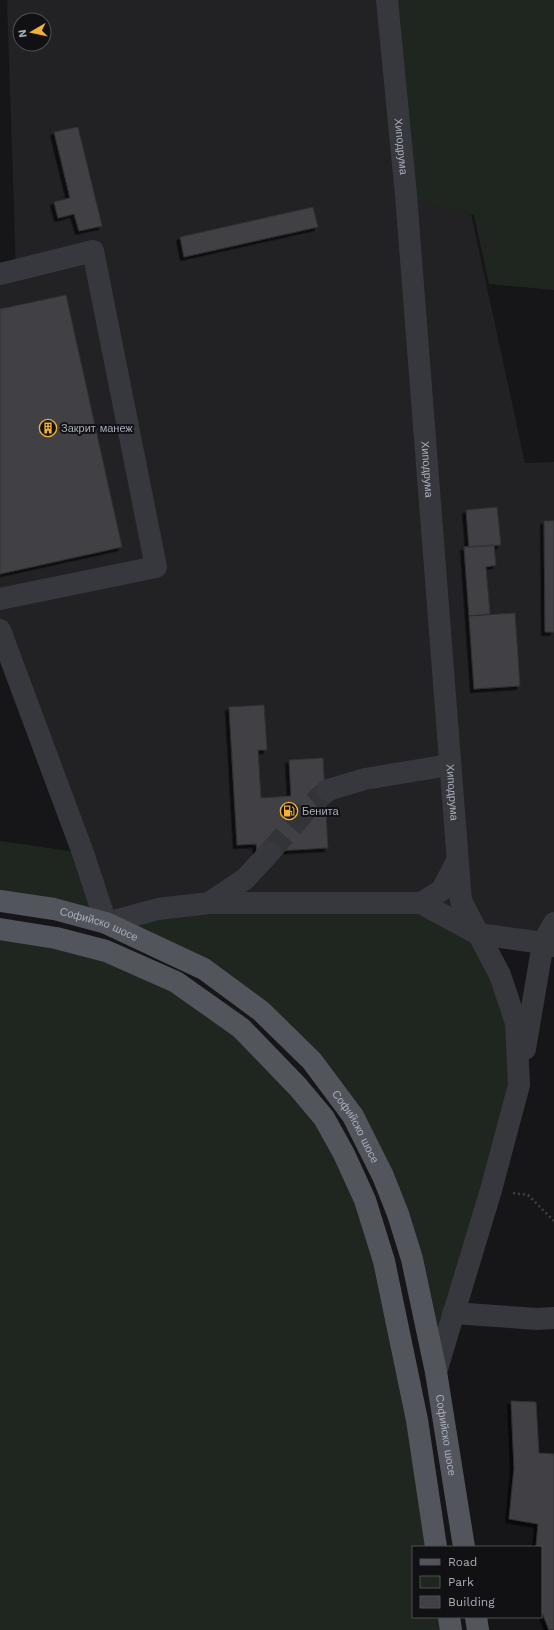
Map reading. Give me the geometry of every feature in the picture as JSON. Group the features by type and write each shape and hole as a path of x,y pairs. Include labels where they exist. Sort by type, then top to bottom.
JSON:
{"main road":[{"name":"Софийско шосе","path":"0,901 54,910 106,923 204,969 261,1011 312,1061 353,1116 383,1176 398,1214 412,1259 436,1372 464,1546"},
{"name":"Софийско шосе","path":"0,929 56,938 106,951 176,982 241,1028 298,1087 324,1118 344,1154 365,1200 384,1261 417,1420 436,1546"},
{"path":"449,1618 451,1630"},
{"path":"476,1618 478,1630"}],"street":[{"name":"Хиподрума","path":"387,0 406,195 449,765 461,901 500,975 516,1024 519,1085"},
{"path":"0,274 93,251 156,567 0,599"},
{"path":"0,630 83,853 106,923 158,909 209,903 421,903 478,934 549,944"},
{"path":"328,790 365,779 449,765"},
{"path":"209,903 245,879 270,852"},
{"path":"421,903 442,890 457,861"},
{"path":"436,1372 491,1190 519,1085 554,923"},
{"path":"453,1313 537,1319 554,1318"}],"path":[{"path":"491,1190 528,1195 554,1221"}],"shaded area":[{"path":"7,0 387,0 406,195 471,214 525,463 554,462 554,944 106,923 0,630 0,274 16,270"}],"green space":[{"path":"387,0 554,0 554,290 489,284 474,215 405,197"},
{"path":"0,841 83,853 106,923 158,909 421,903 478,934 500,975 519,1085 436,1372 370,1147 261,1011 144,940 0,901"},
{"path":"0,929 176,982 298,1087 365,1200 436,1546 412,1546 412,1618 449,1618 451,1630 0,1630"}],"building":[{"path":"78,127 102,226 79,231 74,214 58,218 54,202 70,198 54,132"},
{"path":"313,207 318,227 184,257 180,237"},
{"name":"Закрит манеж","path":"66,295 122,547 0,574 0,309"},
{"path":"497,507 501,545 469,547 466,510"},
{"path":"544,521 554,521 554,632 545,632"},
{"path":"494,545 496,565 486,567 490,614 469,616 464,547"},
{"path":"515,613 520,686 474,689 469,616"},
{"path":"264,705 267,750 258,750 261,798 291,796 289,760 323,758 328,848 257,852 256,844 237,845 229,707"},
{"path":"511,1401 536,1402 539,1453 554,1454 554,1630 549,1630 542,1612 542,1546 536,1546 538,1524 509,1519 514,1468"}],"tunnel":[{"path":"270,852 308,808 328,790"}],"place":[{"name":"Закрит манеж","path":"48,428"},
{"name":"Бенита","path":"289,811"}]}
